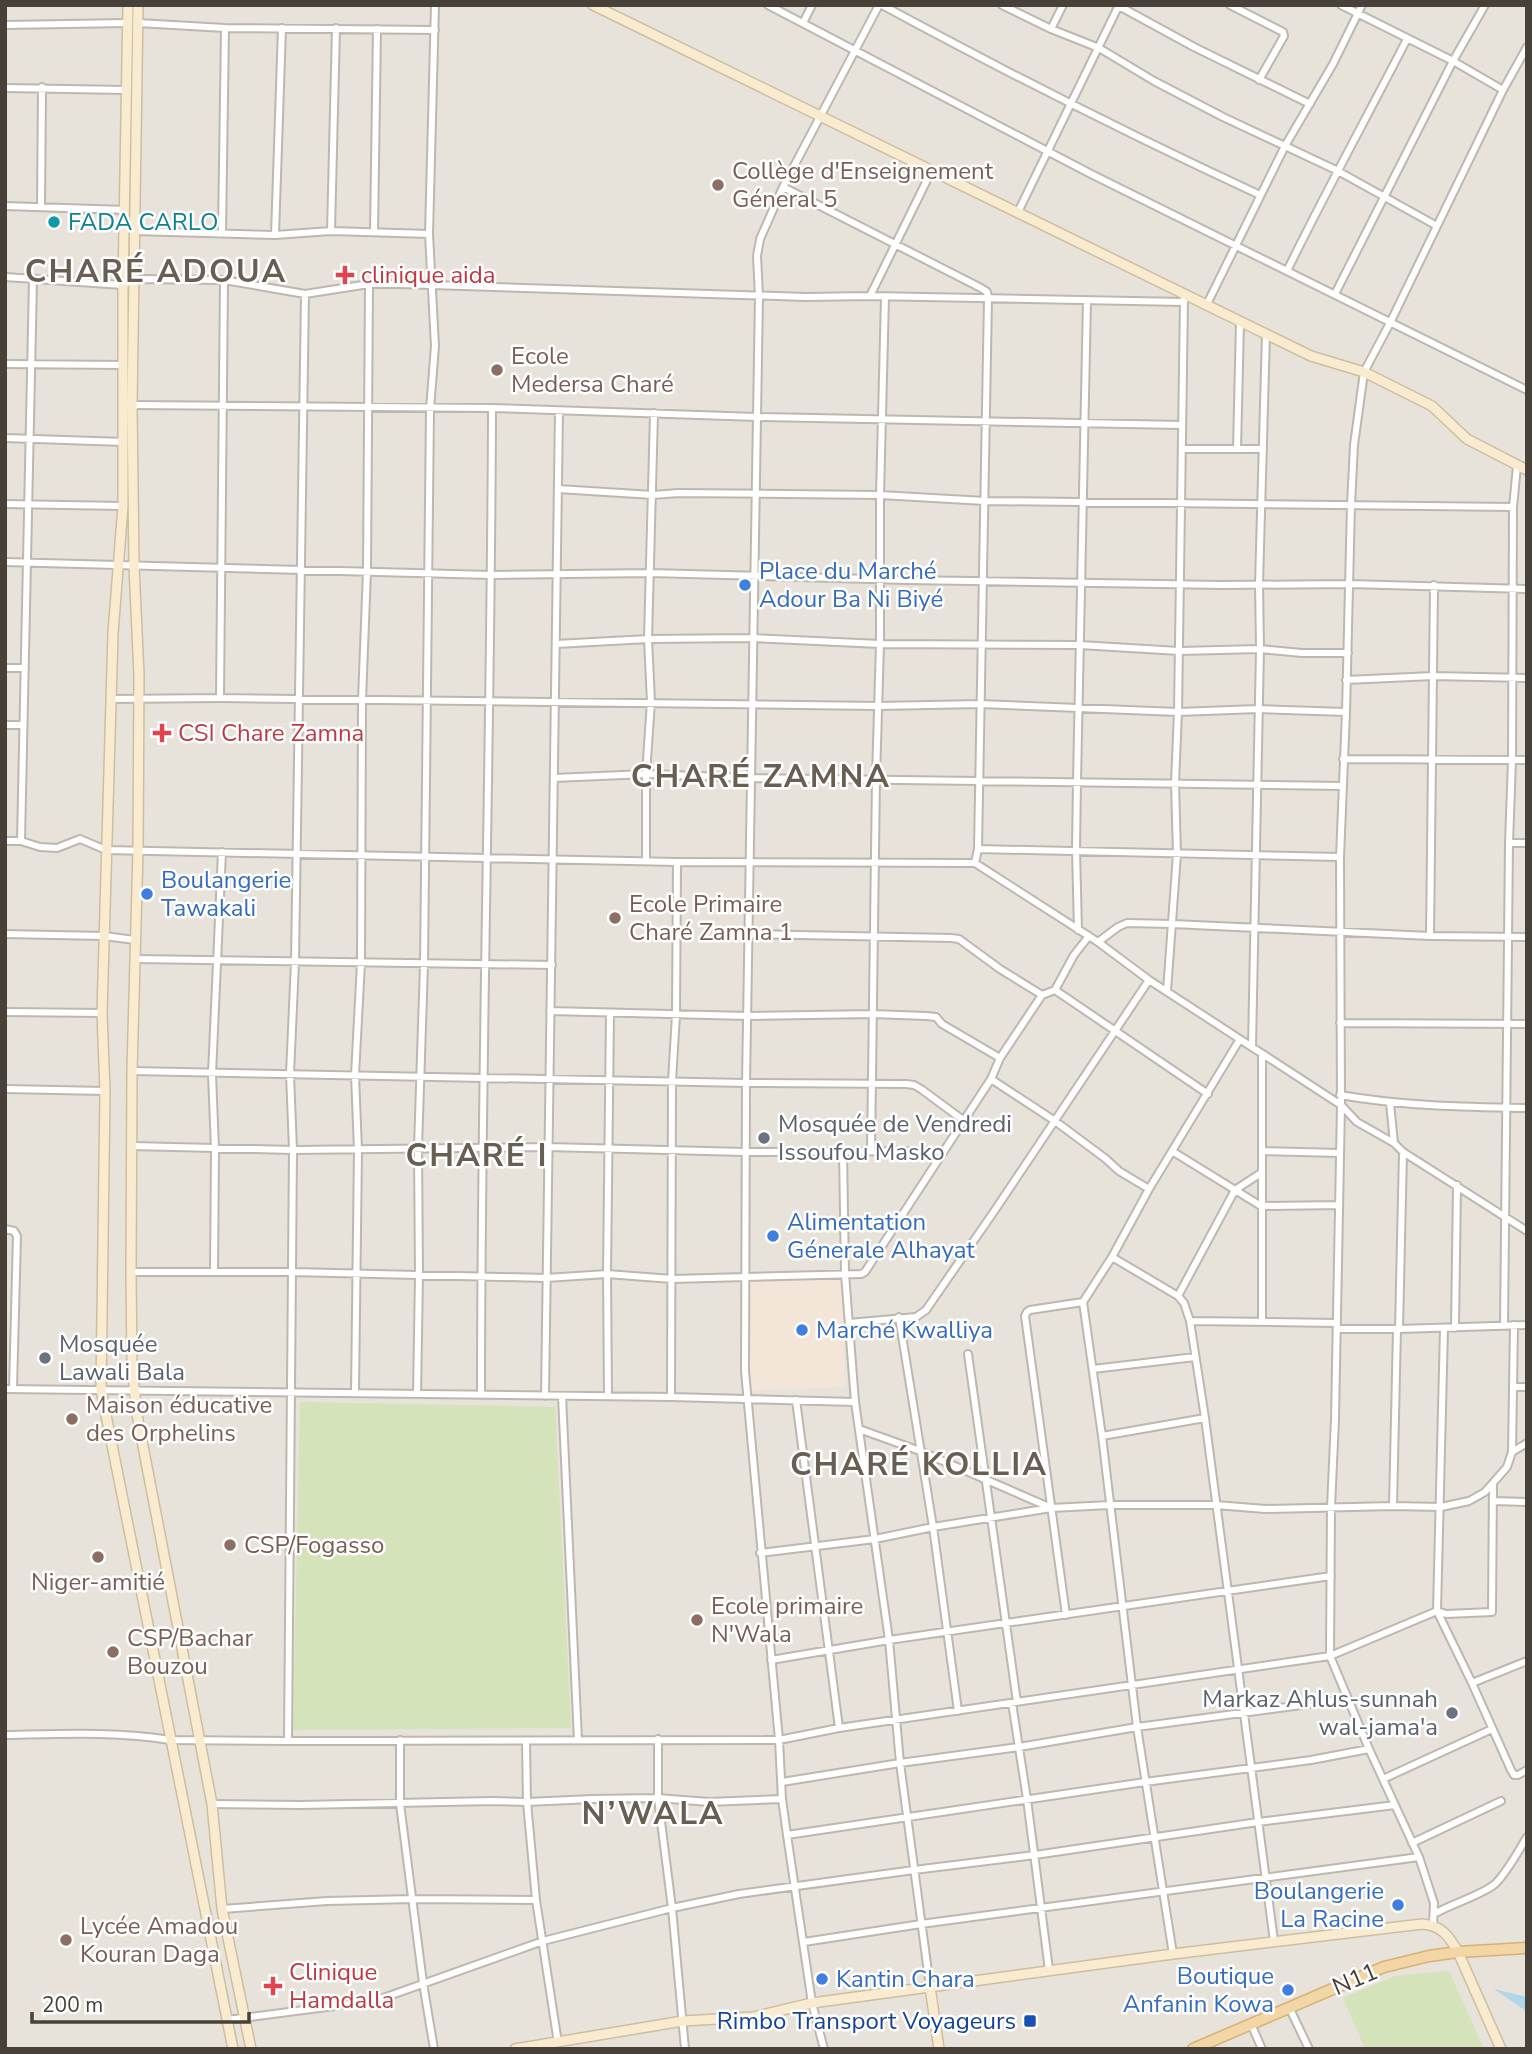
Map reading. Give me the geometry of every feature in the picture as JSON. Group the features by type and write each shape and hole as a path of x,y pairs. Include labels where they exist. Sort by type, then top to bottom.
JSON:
{"main road":[{"name":"N11","path":"1193,2049 1212,2045 1251,2024 1384,1967 1458,1952 1527,1948"}],"street":[{"path":"128,5 133,23 135,231 132,405 134,566 139,676 132,1071 131,1340 134,1391 212,1804 222,1909 251,2049"},
{"path":"138,5 133,23 126,90 124,506 113,633 102,1013 105,1091 101,1390 233,2049"},
{"path":"417,1394 418,1148 426,856 430,409 435,346 429,234 435,5"},
{"path":"768,5 1235,246 1527,390"},
{"path":"803,23 812,5"},
{"path":"824,2049 812,2003 782,1799 779,1740 746,1398 745,1152 758,247 783,187 881,5 1168,153 1260,195"},
{"path":"1003,5 1051,29 1099,48 1154,81 1336,170 1437,226"},
{"path":"1051,29 1063,5"},
{"path":"1230,5 1283,32 1284,36 1259,80"},
{"path":"1341,5 1453,61 1503,90"},
{"path":"1207,304 1285,146 1362,5"},
{"path":"1335,295 1453,61 1485,5"},
{"path":"595,6 1018,212 1184,298 1207,304 1311,356 1363,372 1432,406 1467,439 1522,468 1513,506 1513,760 1509,843 1504,1326"},
{"path":"1018,212 1119,6 1310,104"},
{"path":"5,24 133,23 225,28 435,30"},
{"path":"222,233 225,28"},
{"path":"275,235 282,28"},
{"path":"331,232 336,28"},
{"path":"374,232 377,29"},
{"path":"1287,271 1336,170 1406,39"},
{"path":"1433,1926 1430,1890 1419,1857 1330,1657 1340,1153 1340,857 1351,504 1354,445 1363,372 1527,47"},
{"path":"5,88 126,90"},
{"path":"41,206 42,88"},
{"path":"870,296 932,170"},
{"path":"783,187 985,290 988,298 983,644 978,849 975,863"},
{"path":"5,206 125,210"},
{"path":"135,231 275,235 331,232 429,234"},
{"path":"5,277 123,285 134,279 224,280 305,294 369,284 806,297 1087,300 1184,298"},
{"path":"21,841 33,280"},
{"path":"220,698 224,280"},
{"path":"355,1393 358,1150 355,1075 361,963 369,284"},
{"path":"288,1741 293,1150 290,1074 295,962 305,294"},
{"path":"871,1151 885,297"},
{"path":"1167,991 1177,854 1175,783 1184,298"},
{"path":"1078,930 1078,707 1087,300"},
{"path":"1237,449 1240,322"},
{"path":"1252,1047 1266,334"},
{"path":"5,364 124,365"},
{"path":"132,405 492,408 757,417 1182,425"},
{"path":"481,1395 492,408"},
{"path":"545,1395 559,411"},
{"path":"646,861 646,774 651,702 648,639 654,413"},
{"path":"5,438 124,442"},
{"path":"1182,449 1263,449"},
{"path":"558,489 653,495 678,492 880,495 985,501 1513,506"},
{"path":"5,504 124,506"},
{"path":"5,562 491,575 650,573 1080,583 1434,585 1527,589"},
{"path":"1430,936 1434,585"},
{"path":"556,644 648,639 752,638 880,644 1080,645 1179,651 1260,649 1348,653"},
{"path":"5,668 25,668"},
{"path":"1346,680 1433,676 1527,678"},
{"path":"111,699 878,706 980,704 1178,712 1258,709 1346,712"},
{"path":"5,725 23,725"},
{"path":"1343,759 1527,760"},
{"path":"554,778 646,774 751,778 1343,786"},
{"path":"5,841 21,841 40,847 57,848 80,839 106,850 677,862 975,863 1089,936 1149,980 1340,1105 1357,1122 1394,1143 1402,1152 1527,1231"},
{"path":"1509,843 1527,844"},
{"path":"978,849 1340,857"},
{"path":"214,1272 215,1149 212,1074 222,852"},
{"path":"671,1397 677,862"},
{"path":"1098,942 1127,923 1430,936 1527,937"},
{"path":"5,934 104,936 135,940"},
{"path":"748,934 959,939 1042,995"},
{"path":"131,1272 292,1272 547,1278 607,1274 672,1279 861,1274 1042,995 1055,990 1074,955 1089,936"},
{"path":"135,959 552,965"},
{"path":"849,1323 916,1317 926,1310 1149,980"},
{"path":"1055,990 1208,1094"},
{"path":"551,1011 936,1017 942,1024 1000,1058"},
{"path":"5,1012 102,1013"},
{"path":"608,1396 610,1013"},
{"path":"1340,1023 1527,1024"},
{"path":"1173,1954 1137,1727 1083,1302 1240,1039"},
{"path":"1262,1054 1262,1322"},
{"path":"132,1071 914,1085 963,1120"},
{"path":"990,1079 1055,1121 1119,1171 1149,1189"},
{"path":"5,1090 105,1091"},
{"path":"1340,1095 1391,1103 1527,1108"},
{"path":"1391,1103 1394,1143"},
{"path":"132,1146 293,1150 548,1147 745,1152 942,1151"},
{"path":"843,1151 845,1274 855,1402 889,1640 906,1816 939,2049"},
{"path":"1172,1151 1261,1206 1339,1205"},
{"path":"1262,1151 1340,1153"},
{"path":"1393,1506 1402,1152"},
{"path":"1178,1296 1235,1190 1261,1172"},
{"path":"1455,1328 1457,1185"},
{"path":"5,1229 14,1231 16,1236 9,1389 746,1398 855,1402"},
{"path":"1112,1257 1178,1296 1184,1303 1190,1321 1274,1941"},
{"path":"1066,1615 1025,1316 1030,1310 1083,1302"},
{"path":"5,1306 14,1306"},
{"path":"899,1317 933,1527 958,1711"},
{"path":"1190,1321 1398,1329 1527,1325"},
{"path":"761,1553 875,1539 1051,1508 1110,1505 1216,1505 1265,1509 1441,1507 1469,1501 1493,1485 1507,1467 1512,1452 1514,1325"},
{"path":"1444,1328 1437,1611 1514,1775 1527,1770"},
{"path":"968,1354 1049,1970"},
{"path":"1093,1369 1195,1357"},
{"path":"1513,1387 1527,1387"},
{"path":"562,1396 578,1740"},
{"path":"796,1400 839,1728"},
{"path":"1102,1436 1205,1418"},
{"path":"859,1429 920,1451 1051,1508"},
{"path":"1512,1452 1527,1443"},
{"path":"5,1735 288,1741 779,1740 839,1728 1330,1657 1437,1611 1446,1614 1492,1612 1493,1485"},
{"path":"1493,1501 1527,1502"},
{"path":"771,1660 1005,1622 1331,1576"},
{"path":"1472,1683 1527,1661"},
{"path":"782,1782 1137,1727 1347,1699"},
{"path":"1382,1779 1492,1729"},
{"path":"658,1739 658,1798 672,1908 685,2049"},
{"path":"400,1740 400,1804 434,2049"},
{"path":"526,1741 527,1802 536,1900 558,2043"},
{"path":"787,1835 1311,1760 1369,1749"},
{"path":"212,1804 400,1804 658,1798 709,1802 782,1799"},
{"path":"1412,1843 1502,1801"},
{"path":"227,2020 386,1997 543,1941 739,1894 1395,1805"},
{"path":"1434,1913 1493,1886 1527,1837"},
{"path":"804,1942 1163,1890 1419,1857"},
{"path":"222,1909 327,1901 536,1900"},
{"path":"515,2049 683,2021 752,2017 812,2003 1049,1970 1414,1925 1433,1926 1445,1933 1458,1952 1501,2049"},
{"path":"1289,2007 1309,2049"},
{"path":"1251,2024 1262,2049"}],"shaded area":[{"path":"5,5 1527,5 1527,2049 5,2049"},
{"path":"843,1278 845,1387 750,1391 747,1279"}],"green space":[{"path":"300,1402 555,1407 571,1728 293,1730"},
{"path":"1449,1971 1484,2049 1365,2049 1343,1998 1395,1976"}],"water":[{"path":"1494,1989 1527,1997 1527,2012"}],"place":[{"name":"Collège d'Enseignement Géneral 5","path":"718,185"},
{"name":"FADA CARLO","path":"54,222"},
{"name":"clinique aida","path":"345,275"},
{"name":"Ecole Medersa Charé","path":"497,370"},
{"name":"Place du Marché Adour Ba Ni Biyé","path":"745,585"},
{"name":"CSI Chare Zamna","path":"162,733"},
{"name":"Boulangerie Tawakali","path":"147,894"},
{"name":"Ecole Primaire Charé Zamna 1","path":"615,918"},
{"name":"Mosquée de Vendredi Issoufou Masko","path":"764,1138"},
{"name":"Alimentation Génerale Alhayat","path":"773,1236"},
{"name":"Marché Kwalliya","path":"802,1330"},
{"name":"Mosquée Lawali Bala","path":"45,1358"},
{"name":"Maison éducative des Orphelins","path":"72,1419"},
{"name":"CSP/Fogasso","path":"230,1545"},
{"name":"Niger-amitié","path":"98,1557"},
{"name":"Ecole primaire N'Wala","path":"697,1620"},
{"name":"CSP/Bachar Bouzou","path":"113,1652"},
{"name":"Markaz Ahlus-sunnah wal-jama'a","path":"1452,1713"},
{"name":"Boulangerie La Racine","path":"1398,1905"},
{"name":"Lycée Amadou Kouran Daga","path":"66,1940"},
{"name":"Kantin Chara","path":"822,1979"},
{"name":"Clinique Hamdalla","path":"273,1986"},
{"name":"Boutique Anfanin Kowa","path":"1288,1990"},
{"name":"Rimbo Transport Voyageurs","path":"1030,2021"}],"district":[{"name":"CHARÉ ADOUA","path":"156,271"},
{"name":"CHARÉ ZAMNA","path":"761,776"},
{"name":"CHARÉ I","path":"477,1155"},
{"name":"CHARÉ KOLLIA","path":"919,1464"},
{"name":"N’WALA","path":"653,1813"}]}
